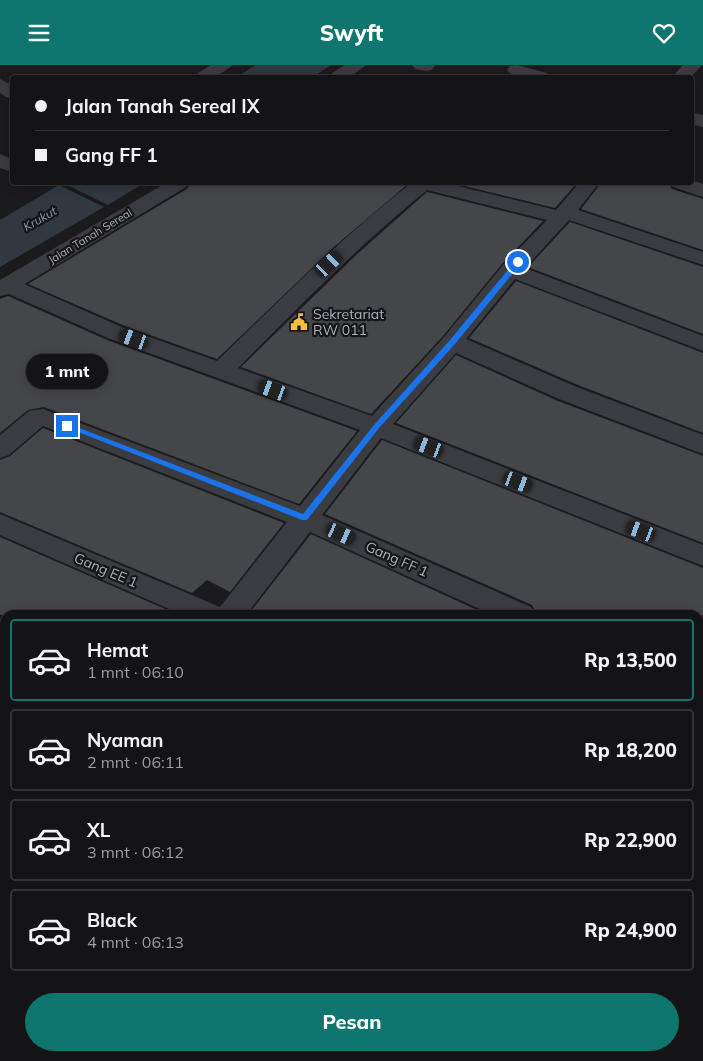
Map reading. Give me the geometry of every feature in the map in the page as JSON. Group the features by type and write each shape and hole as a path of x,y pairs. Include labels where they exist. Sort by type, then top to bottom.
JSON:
{"street":[{"path":"207,75 224,65"},
{"path":"341,75 356,65"},
{"path":"683,75 694,65"},
{"path":"516,71 533,75"},
{"name":"Jalan Tanah Sereal","path":"4,287 176,185"},
{"path":"221,371 329,264 378,219 420,185"},
{"path":"432,185 563,214 703,259"},
{"path":"234,610 376,427 452,342 511,270 587,185"},
{"path":"686,185 703,191"},
{"path":"511,270 703,344"},
{"path":"4,287 116,333 700,547"},
{"path":"452,342 568,393 703,445"},
{"name":"Gang FF 1","path":"0,449 38,417 43,417 304,518 510,610"},
{"name":"Gang EE 1","path":"0,524 199,610"}],"water":[{"path":"256,65 331,65 316,75 240,75"},
{"name":"Krukut","path":"59,185 104,207 0,267 0,220"},
{"path":"67,185 141,185 108,205"}],"building":[{"path":"190,185 407,185 335,246 217,359 125,326 28,284 187,189"},
{"path":"460,185 575,185 555,208"},
{"path":"599,185 669,185 672,189 703,199 703,250 581,209"},
{"path":"427,192 543,221 502,264 443,336 371,414 241,367 355,256"},
{"path":"570,222 703,267 703,334 528,267"},
{"path":"516,281 703,353 703,433 578,385 469,338"},
{"path":"8,296 107,340 357,431 299,504 44,407 28,410 0,433 0,299"},
{"path":"456,355 558,401 703,456 703,543 396,423"},
{"path":"43,428 284,523 230,592 207,580 192,593 0,512 0,460 10,456"},
{"path":"382,440 703,568 703,610 534,610 532,605 325,514"},
{"path":"311,534 477,610 252,610"},
{"path":"0,537 167,610 0,610"}],"place":[{"name":"Sekretariat RW 011","path":"299,322"}],"route":[{"path":"67,426 304,518 376,427 452,342 518,262"}]}
